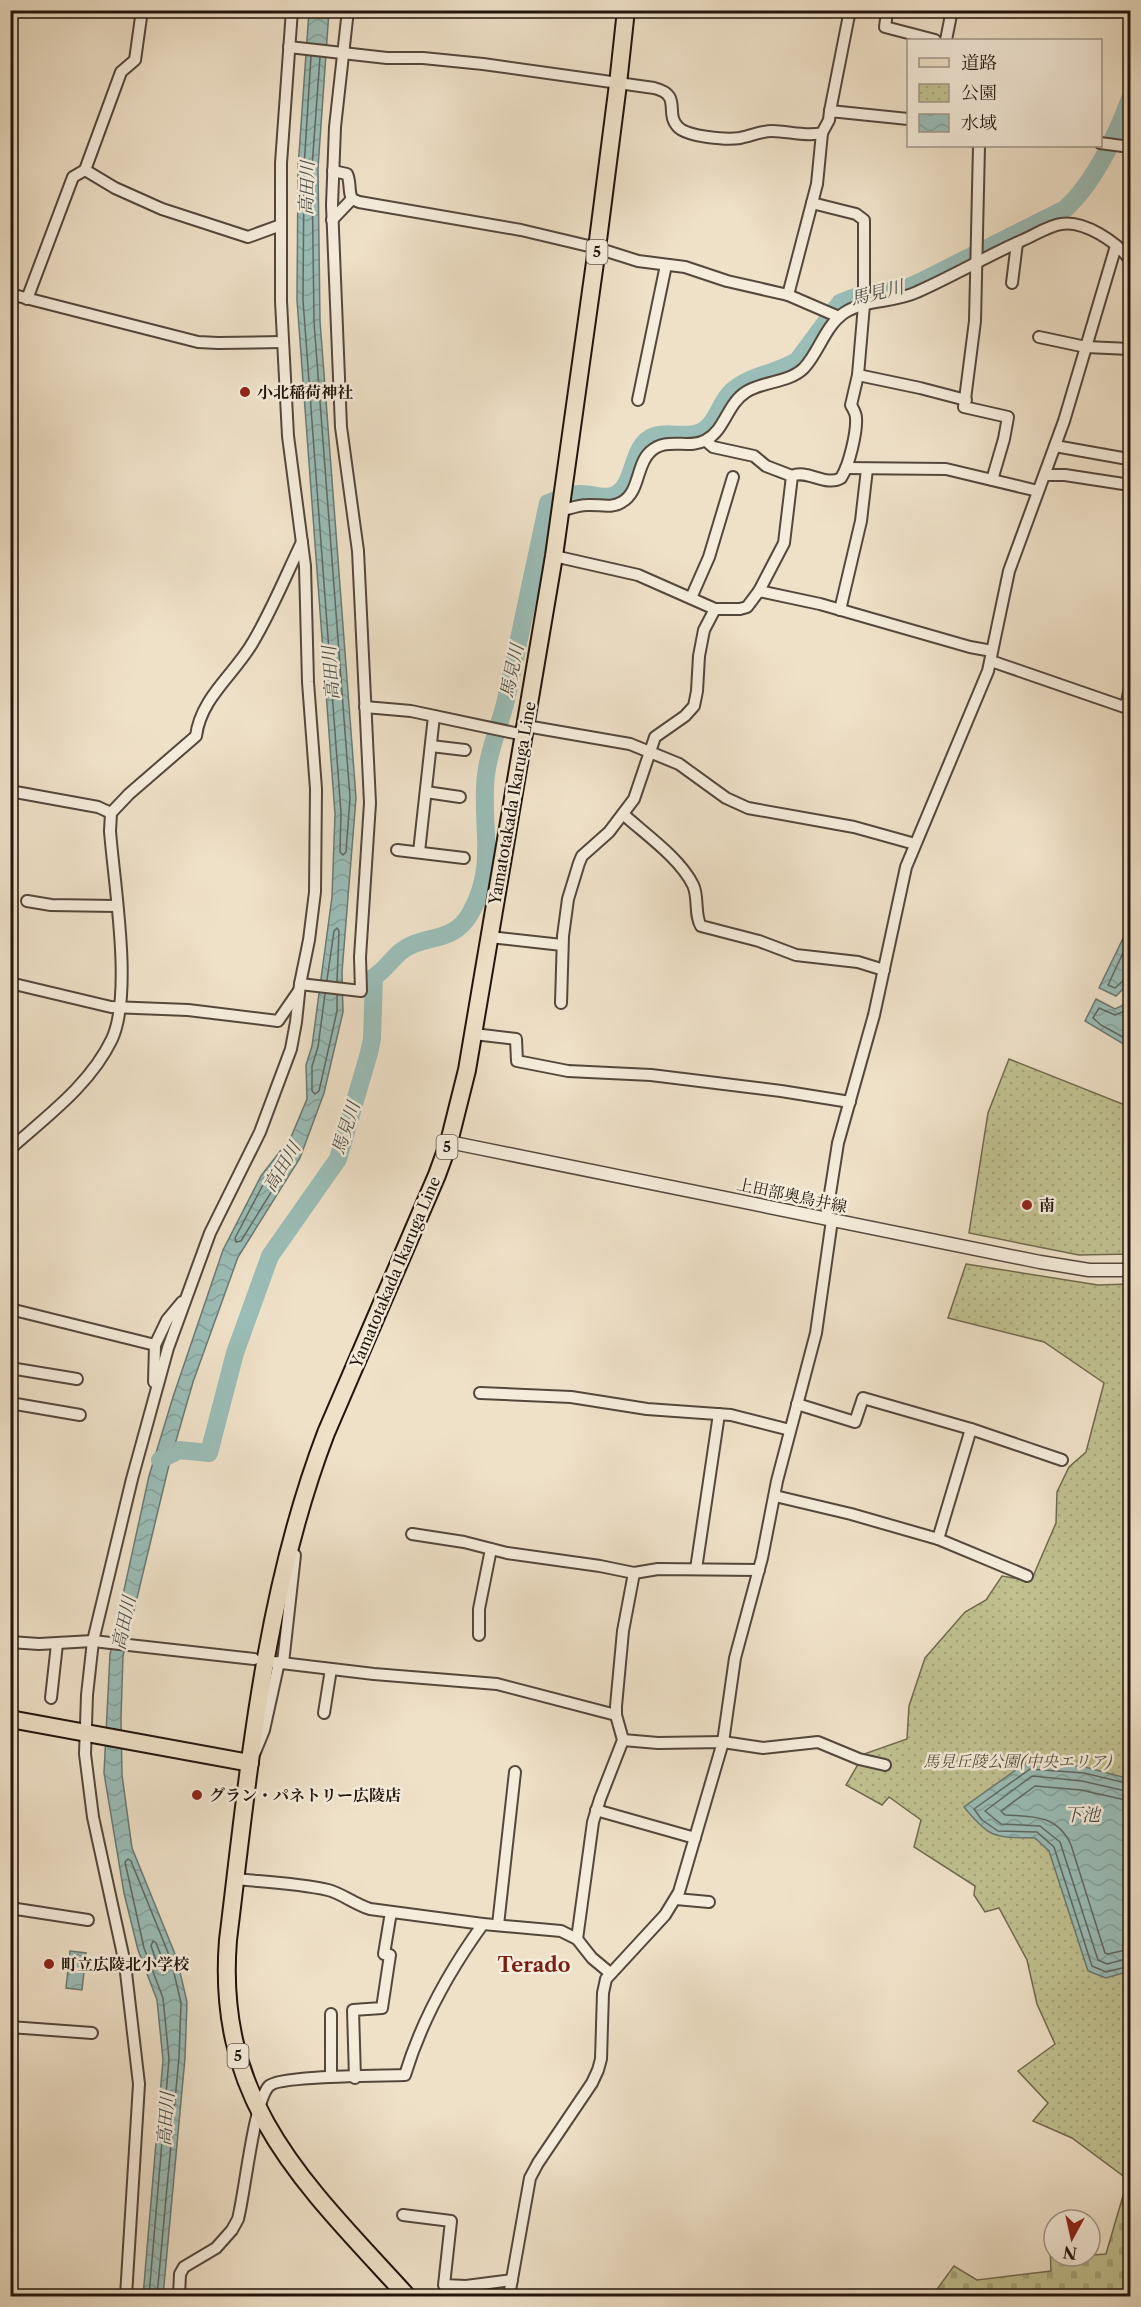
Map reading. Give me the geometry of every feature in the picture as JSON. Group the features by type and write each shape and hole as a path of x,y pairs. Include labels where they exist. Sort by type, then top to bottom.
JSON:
{"main road":[{"name":"Yamatotakada Ikaruga Line","path":"407,2296 311,2190 280,2147 259,2111 236,2046 228,2006 226,1955 250,1762 273,1612 298,1515 326,1433 425,1207 449,1142 467,1070 554,556 597,248 626,10"},
{"path":"10,1719 250,1762"}],"street":[{"path":"27,299 73,177 85,170 122,72 135,60 142,10"},
{"path":"126,2296 139,2084 124,1964 91,1805 84,1732 93,1641 156,1388 185,1298 210,1233 261,1132 291,1049 313,916 317,824 302,542 288,436 282,342 280,225 283,127 291,47 292,10"},
{"path":"302,986 361,991 360,957 370,802 358,551 341,427 332,220 333,171 342,52 348,10"},
{"path":"788,295 812,203 818,174 822,133 826,128 830,111 850,10"},
{"path":"879,10 887,12 885,27 931,39"},
{"path":"946,39 952,10"},
{"path":"291,47 483,64 654,88 668,94 675,124 686,132 728,138 744,137 766,131 814,135 822,133"},
{"path":"830,111 907,118"},
{"path":"1107,144 1131,147"},
{"path":"979,147 978,254 974,335 964,407 1008,417 992,480"},
{"path":"85,170 115,188 162,209 248,237 280,225"},
{"path":"333,171 347,174 352,200"},
{"path":"352,200 424,215 521,230 597,248 638,261 695,270 727,281 788,295 833,314 845,312 864,299 909,295 978,254 1017,243 1061,224 1089,229 1116,246 1131,260"},
{"path":"332,220 352,200"},
{"path":"706,441 713,447 754,456 766,466 792,476 796,474 837,480 841,478 846,468 857,416 851,405 858,375 864,299 864,220 856,214 812,203"},
{"path":"1012,283 1017,243"},
{"path":"509,2296 530,2178 592,2083 598,2070 602,2049 604,1985 610,1973 665,1915 676,1899 695,1838 723,1742 732,1672 759,1570 790,1430 816,1333 838,1143 874,1015 902,880 985,680 1009,571 1055,446 1116,246"},
{"path":"638,400 666,265"},
{"path":"10,294 198,342 282,342"},
{"path":"561,504 612,506 621,503 632,492 645,457 651,451 664,444 693,445 706,441 713,436 731,406 745,392 792,376 803,369 833,314"},
{"path":"1039,337 1086,347 1131,349"},
{"path":"858,375 966,400"},
{"path":"1055,446 1128,459"},
{"path":"846,468 946,469 1038,491"},
{"path":"840,610 861,521 867,469"},
{"path":"1044,475 1065,475 1131,485"},
{"path":"554,556 638,575 715,609 747,607 759,591 784,543 792,476"},
{"path":"690,598 713,544 733,477"},
{"path":"10,1149 79,1086 112,1038 121,1008 121,971 110,831 111,813 129,794 196,736 198,722 218,687 254,642 302,542"},
{"path":"759,591 840,610 970,647 1128,708 1131,687"},
{"path":"561,1003 562,945 568,899 579,863 582,856 609,832 634,799 655,737 685,716 694,706 698,691 699,656 704,630 715,609"},
{"path":"364,707 399,709 505,732 525,730 619,741 680,764 726,798 740,805 854,827 915,844"},
{"path":"419,852 434,716"},
{"path":"431,746 465,750"},
{"path":"10,791 98,807 111,813"},
{"path":"426,792 460,797"},
{"path":"623,814 678,864 691,880 697,896 698,919 701,926 759,941 796,955 858,962 884,970"},
{"path":"397,850 464,858"},
{"path":"27,901 51,905 116,906"},
{"path":"490,937 562,945"},
{"path":"10,983 111,1007 188,1010 279,1021 302,986"},
{"path":"474,1034 516,1039 517,1061 555,1070 651,1075 850,1102"},
{"name":"上田部奥鳥井線","path":"449,1142 829,1220 1089,1270 1131,1270"},
{"path":"156,1388 153,1375 155,1345 167,1320 185,1298"},
{"path":"10,1309 155,1345"},
{"path":"10,1368 77,1379"},
{"path":"480,1393 571,1398 647,1409 719,1414 741,1417 790,1430"},
{"path":"797,1404 855,1422 863,1398 971,1429 1062,1460"},
{"path":"10,1403 80,1415"},
{"path":"696,1569 719,1414"},
{"path":"938,1539 971,1429"},
{"path":"775,1496 851,1514 938,1539 1027,1575"},
{"path":"250,1762 264,1730 278,1662 298,1515"},
{"path":"411,1534 464,1542 520,1555 634,1573 658,1569 759,1570"},
{"path":"479,1635 477,1628 479,1609 491,1549"},
{"path":"577,1939 596,1810 623,1740 616,1715 624,1622 634,1573"},
{"path":"10,1642 57,1644 93,1641 254,1659"},
{"path":"51,1698 57,1644"},
{"path":"278,1662 497,1684 616,1715"},
{"path":"324,1713 331,1669"},
{"path":"623,1740 658,1743 723,1742 764,1748 818,1742 859,1760 885,1765"},
{"path":"498,1925 515,1772"},
{"path":"596,1810 695,1838"},
{"path":"236,1879 330,1890 361,1906 390,1912 561,1931 577,1939 592,1958 610,1973"},
{"path":"676,1899 709,1902"},
{"path":"10,1908 88,1920"},
{"path":"355,2078 353,2010 382,2008 390,1955 384,1954 390,1912"},
{"path":"179,2296 180,2274 184,2267 216,2248 232,2230 238,2219 259,2111 264,2095 272,2084 306,2078 405,2075 417,2035 443,1984 455,1962 483,1924"},
{"path":"331,2014 331,2077"},
{"path":"10,2027 92,2033"},
{"path":"403,2215 451,2222 444,2285 466,2286 512,2280"}],"green space":[{"path":"1009,1059 1130,1107 1130,1254 1079,1255 969,1233 988,1113"},
{"name":"馬見丘陵公園(中央エリア)","path":"966,1264 1098,1285 1130,1284 1130,2181 1072,2138 1033,2121 1048,2103 1018,2071 1055,2044 1037,2004 1027,1960 999,1908 985,1912 974,1895 975,1886 914,1847 921,1820 889,1797 882,1805 846,1785 864,1754 907,1739 909,1706 925,1658 965,1612 986,1600 1002,1576 1031,1581 1056,1523 1057,1492 1069,1467 1086,1452 1104,1383 1044,1342 948,1318"},
{"path":"1127,2182 1130,2184 1130,2296 932,2296 954,2266 977,2280 1051,2271 1051,2268 1102,2268 1102,2254 1106,2254"}],"water":[{"name":"高田川","path":"309,11 329,11 318,168 320,321 356,798 342,972 343,1012 324,1093 300,1158 238,1257 193,1382 169,1465 123,1656 122,1775 132,1848 177,1959 187,2002 185,2058 163,2296 143,2296 163,2060 157,2000 138,1950 124,1893 104,1773 110,1654 149,1476 223,1250 261,1176 291,1137 307,1099 306,1065 312,1046 332,897 335,814 297,300 298,168"},
{"path":"1130,924 1130,982 1116,996 1099,988"},
{"path":"1096,999 1115,1009 1130,1002 1130,1048 1085,1021"},
{"name":"下池","path":"1027,1762 1085,1767 1130,1779 1130,1971 1106,1978 1088,1971 1049,1851 1035,1838 1002,1836 988,1831 964,1807"},
{"path":"70,1951 86,1953 82,1990 66,1988"}],"waterway":[{"name":"馬見川","path":"160,1460 179,1450 209,1453 235,1353 270,1256 338,1159 372,1039 374,977 409,946 446,935 463,924 478,896 486,862 487,765 506,700 548,503 575,494 606,497 621,491 626,485 638,453 647,440 659,435 688,435 701,432 711,424 727,397 738,386 797,361 840,303 858,296 904,289 1065,209 1086,186 1095,172 1130,99"}],"place":[{"name":"小北稲荷神社","path":"245,392"},
{"name":"南","path":"1027,1205"},
{"name":"グラン・パネトリー広陵店","path":"197,1795"},
{"name":"町立広陵北小学校","path":"49,1964"}],"district":[{"name":"Terado","path":"534,1965"}]}
